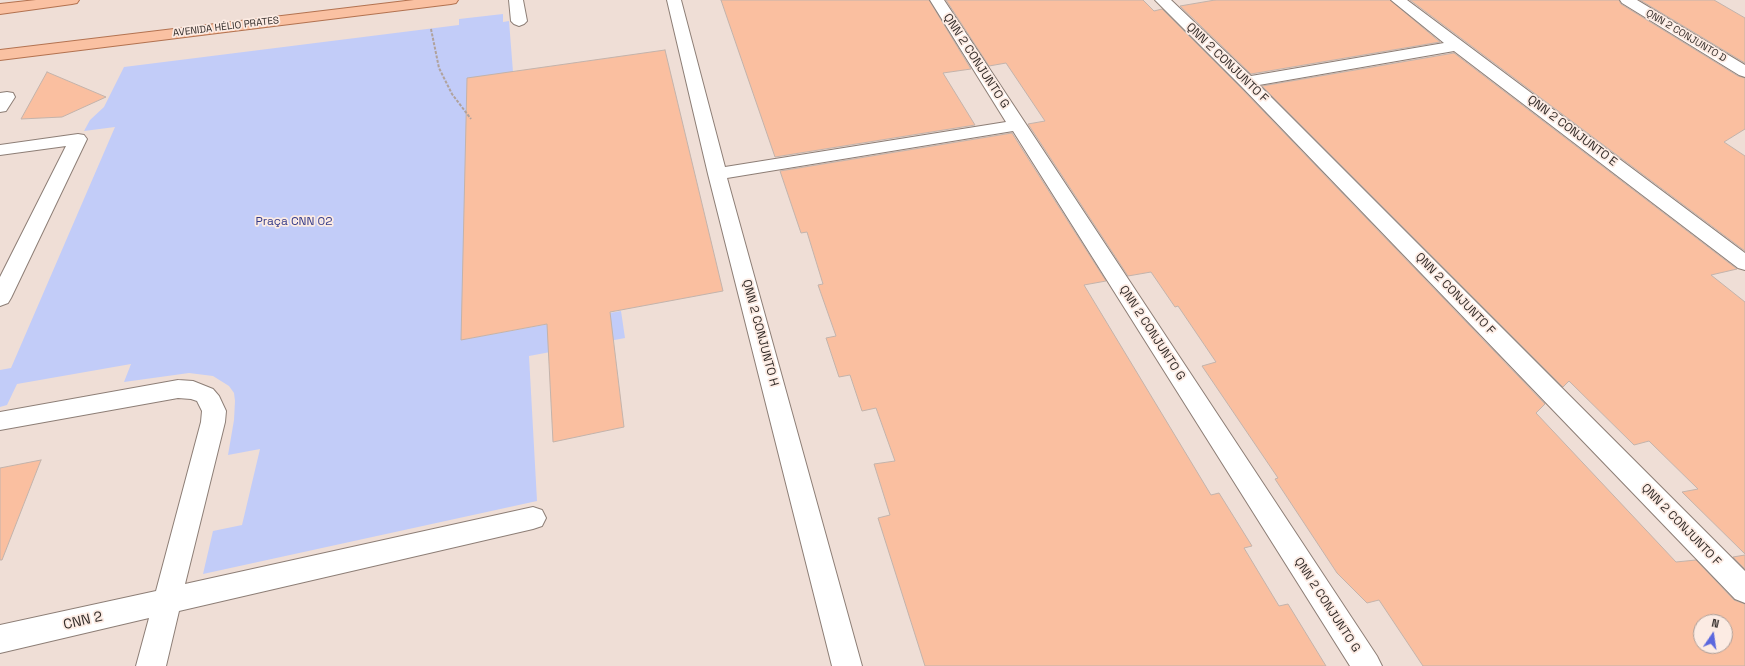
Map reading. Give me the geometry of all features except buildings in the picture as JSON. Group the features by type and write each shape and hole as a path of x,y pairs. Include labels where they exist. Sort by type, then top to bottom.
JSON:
{"main road":[{"path":"0,9 72,0"},
{"name":"AVENIDA HÉLIO PRATES","path":"0,55 451,0"}],"street":[{"path":"516,0 519,21"},
{"name":"QNN 2 CONJUNTO H","path":"674,0 717,174 847,666"},
{"name":"QNN 2 CONJUNTO G","path":"937,0 1019,125 1366,666"},
{"name":"QNN 2 CONJUNTO F","path":"1162,0 1247,82 1745,590"},
{"name":"QNN 2 CONJUNTO E","path":"1398,0 1745,263"},
{"name":"QNN 2 CONJUNTO D","path":"1627,0 1745,72"},
{"path":"1247,82 1459,45"},
{"path":"0,98 7,97 0,107"},
{"path":"717,174 1019,125"},
{"path":"0,150 78,139 0,298"},
{"path":"0,421 178,389 193,390 204,395 211,402 214,411 213,422 166,602 151,666"},
{"name":"CNN 2","path":"0,640 533,518"}],"path":[{"path":"431,29 439,68 452,94 470,119"},
{"path":"435,69 439,68"}],"green space":[{"name":"Praça CNN 02","path":"503,14 503,22 509,21 513,72 466,339 621,311 625,338 529,356 537,501 203,574 213,531 242,525 260,449 228,455 234,420 235,401 234,393 229,386 213,376 189,373 124,382 131,364 17,384 7,405 0,407 0,370 11,368 115,127 84,131 90,120 104,107 124,67 459,25 459,19"}]}
